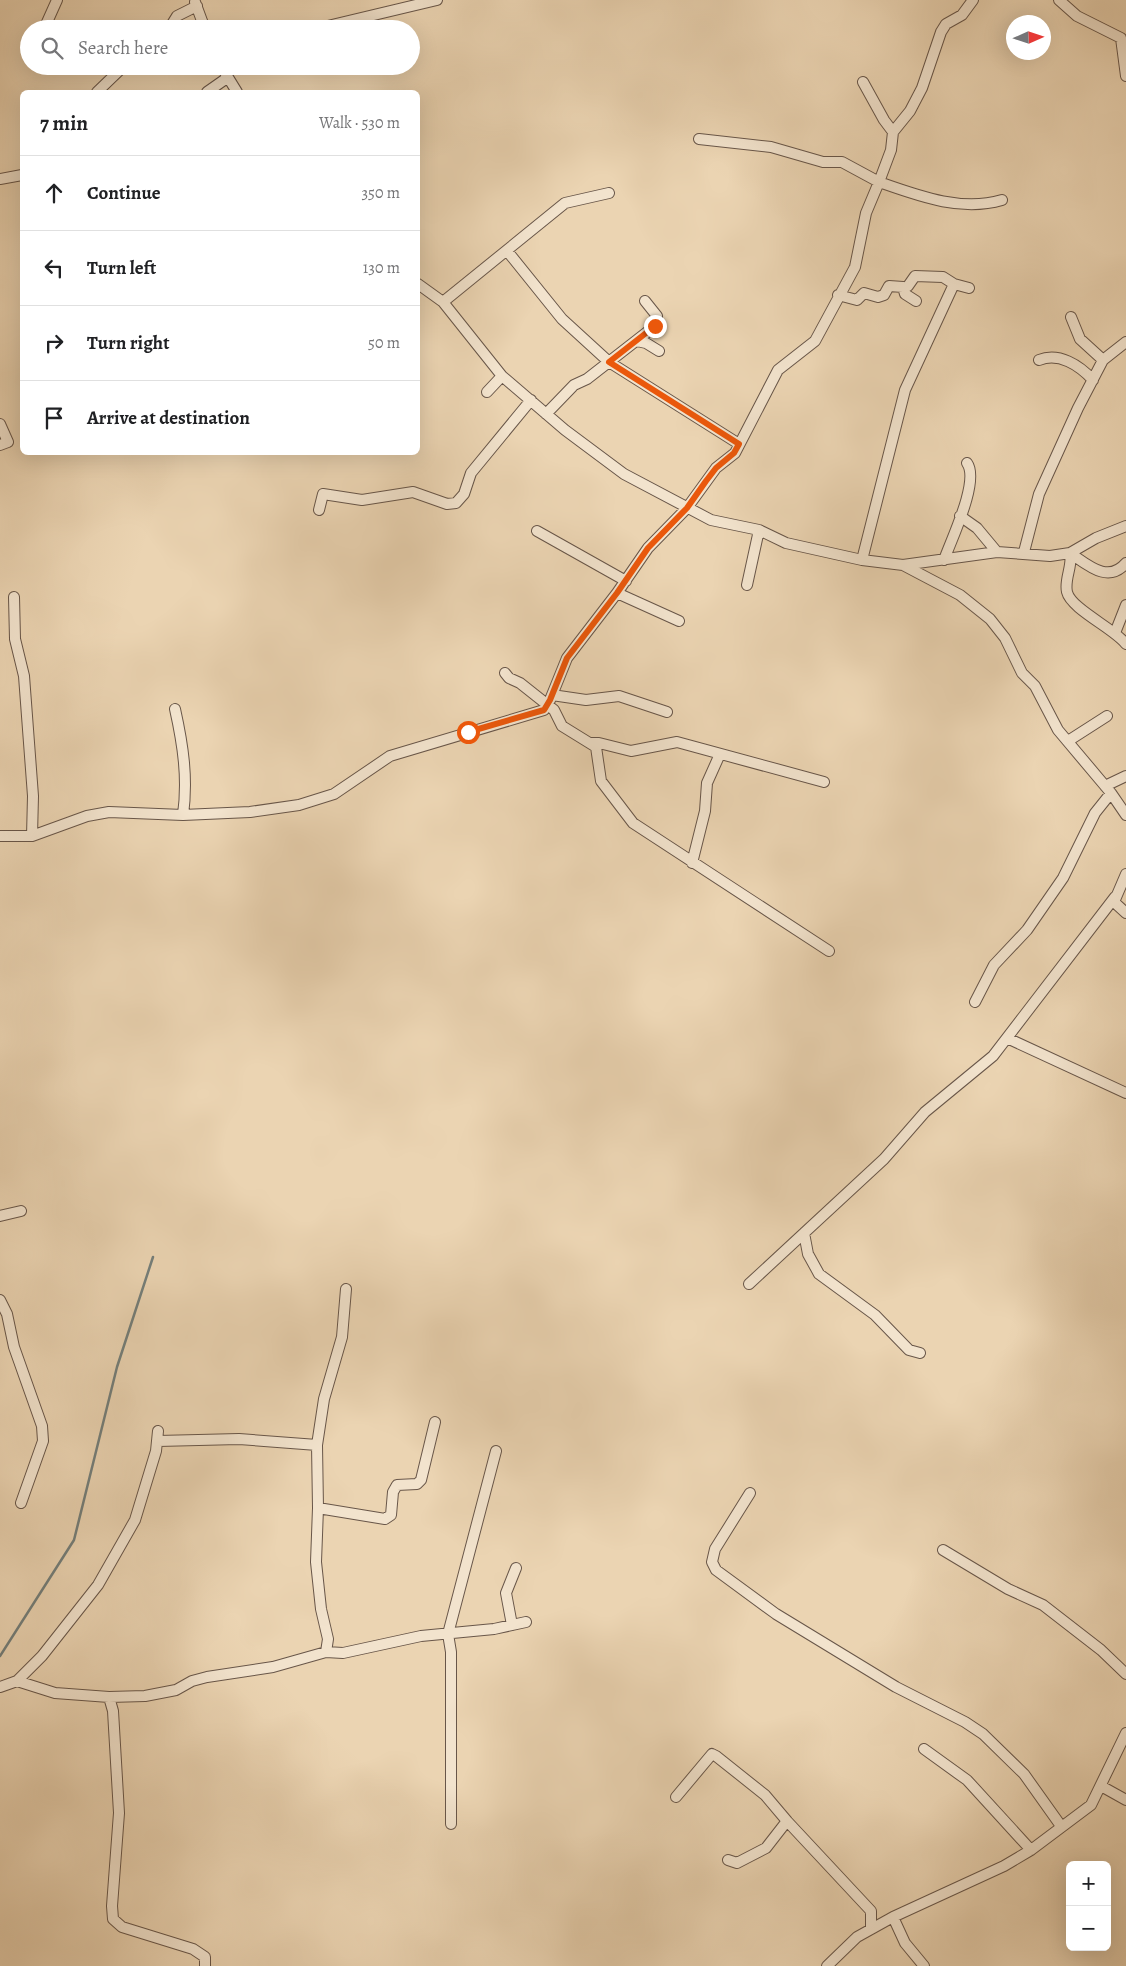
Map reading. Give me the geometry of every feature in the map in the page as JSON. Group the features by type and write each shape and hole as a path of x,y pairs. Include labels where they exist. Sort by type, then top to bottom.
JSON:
{"street":[{"path":"48,20 57,0"},
{"path":"353,20 437,0"},
{"path":"0,836 32,836 87,816 109,812 183,816 250,812 298,805 326,797 390,756 544,710 567,658 626,581 648,548 687,508 716,468 734,453 778,370 814,341 854,267 866,213 880,182 891,150 893,132 910,111 922,88 946,24 962,15 973,0"},
{"path":"1059,0 1077,16 1121,38 1126,76"},
{"path":"175,20 177,16 195,3 202,20"},
{"path":"99,90 115,75"},
{"path":"226,75 236,90"},
{"path":"210,90 227,78"},
{"path":"863,82 884,120 893,132"},
{"path":"699,139 771,147 823,162 842,162 880,182 924,198 955,204 969,203 980,206 1002,200"},
{"path":"0,179 20,175"},
{"path":"444,302 508,252 565,203 609,193"},
{"path":"508,252 562,319 609,362 739,444"},
{"path":"904,288 908,286 915,276 943,277 954,284 968,288"},
{"path":"862,560 904,390 954,284"},
{"path":"420,285 444,302 502,376 546,414 624,474 711,520 759,530 786,542 862,560 903,565 997,552 1024,552 1050,556 1070,553 1096,538 1124,529"},
{"path":"838,295 858,300 864,293 878,298 884,295 889,286 897,285 904,288"},
{"path":"904,288 905,294 916,300"},
{"path":"546,414 574,385 587,379 655,326 656,316 645,301"},
{"path":"1071,317 1080,339 1103,360"},
{"path":"637,341 646,343 659,351"},
{"path":"1024,552 1039,494 1093,380 1103,360 1126,342"},
{"path":"1039,360 1049,356 1064,359 1085,371 1093,380"},
{"path":"487,392 502,376"},
{"path":"319,510 323,494 362,500 413,492 447,504 456,503 464,494 470,473 531,400"},
{"path":"0,424 8,442 0,445"},
{"path":"944,560 960,516 970,479 970,468 967,464"},
{"path":"960,516 977,528 997,552"},
{"path":"747,585 759,530"},
{"path":"537,531 626,581"},
{"path":"1070,553 1102,573 1109,573 1122,568 1126,563"},
{"path":"1070,553 1072,562 1066,585 1070,598 1109,631 1115,633 1126,644"},
{"path":"903,565 960,595 990,619 1005,638 1022,673 1036,686 1058,730 1108,790 1126,815"},
{"path":"617,593 679,621"},
{"path":"14,598 16,640 24,676 33,796 32,836"},
{"path":"1115,633 1126,605"},
{"path":"505,673 509,678 520,683 554,710 562,726 596,747 601,781 633,823 829,951"},
{"path":"552,695 578,700 619,696 667,712"},
{"path":"175,709 185,756 186,793 183,816"},
{"path":"1068,741 1107,716"},
{"path":"591,743 600,743 631,751 677,742 824,782"},
{"path":"692,863 706,811 707,783 720,754"},
{"path":"976,1002 994,965 1027,930 1062,878 1108,790 1126,776"},
{"path":"750,1284 884,1160 925,1112 993,1056 1115,897 1126,874"},
{"path":"1115,897 1114,902 1126,913"},
{"path":"1007,1038 1126,1093"},
{"path":"0,1216 21,1211"},
{"path":"804,1233 808,1254 818,1274 875,1315 910,1350 920,1353"},
{"path":"326,1652 328,1639 321,1609 316,1562 318,1508 317,1445 324,1399 342,1337 346,1289"},
{"path":"0,1300 7,1314 14,1347 42,1426 43,1441 21,1503"},
{"path":"318,1508 385,1519 391,1515 393,1492 397,1485 417,1484 421,1480 435,1422"},
{"path":"0,1687 17,1681 42,1656 98,1585 135,1520 158,1436 239,1439 317,1445"},
{"path":"451,1824 451,1652 448,1634 496,1451"},
{"path":"750,1493 715,1549 712,1562 716,1570 776,1614 896,1687 965,1722 983,1734 1024,1774 1061,1826"},
{"path":"943,1550 1008,1589 1043,1605 1101,1650 1126,1674"},
{"path":"512,1625 506,1593 516,1568"},
{"path":"17,1681 55,1693 108,1697 157,1695 176,1690 192,1681 207,1677 273,1667 326,1652 343,1653 375,1644 526,1622"},
{"path":"108,1697 113,1711 119,1813 112,1906 114,1919 122,1927 194,1949 205,1957 205,1966"},
{"path":"827,1966 857,1937 871,1929 893,1917 958,1889 1032,1850 1091,1804 1126,1733"},
{"path":"924,1749 967,1780 1032,1850"},
{"path":"676,1797 712,1754 716,1756 761,1791 787,1822 871,1911 871,1929"},
{"path":"1101,1786 1126,1800"},
{"path":"728,1860 738,1862 766,1848 787,1822"},
{"path":"893,1917 906,1943 924,1966"}],"waterway":[{"path":"0,1656 74,1540 117,1367 153,1257"}],"route":[{"path":"468,732 544,710 567,658 617,593 648,548 687,508 716,468 734,453 739,444 609,362 655,326"}]}
